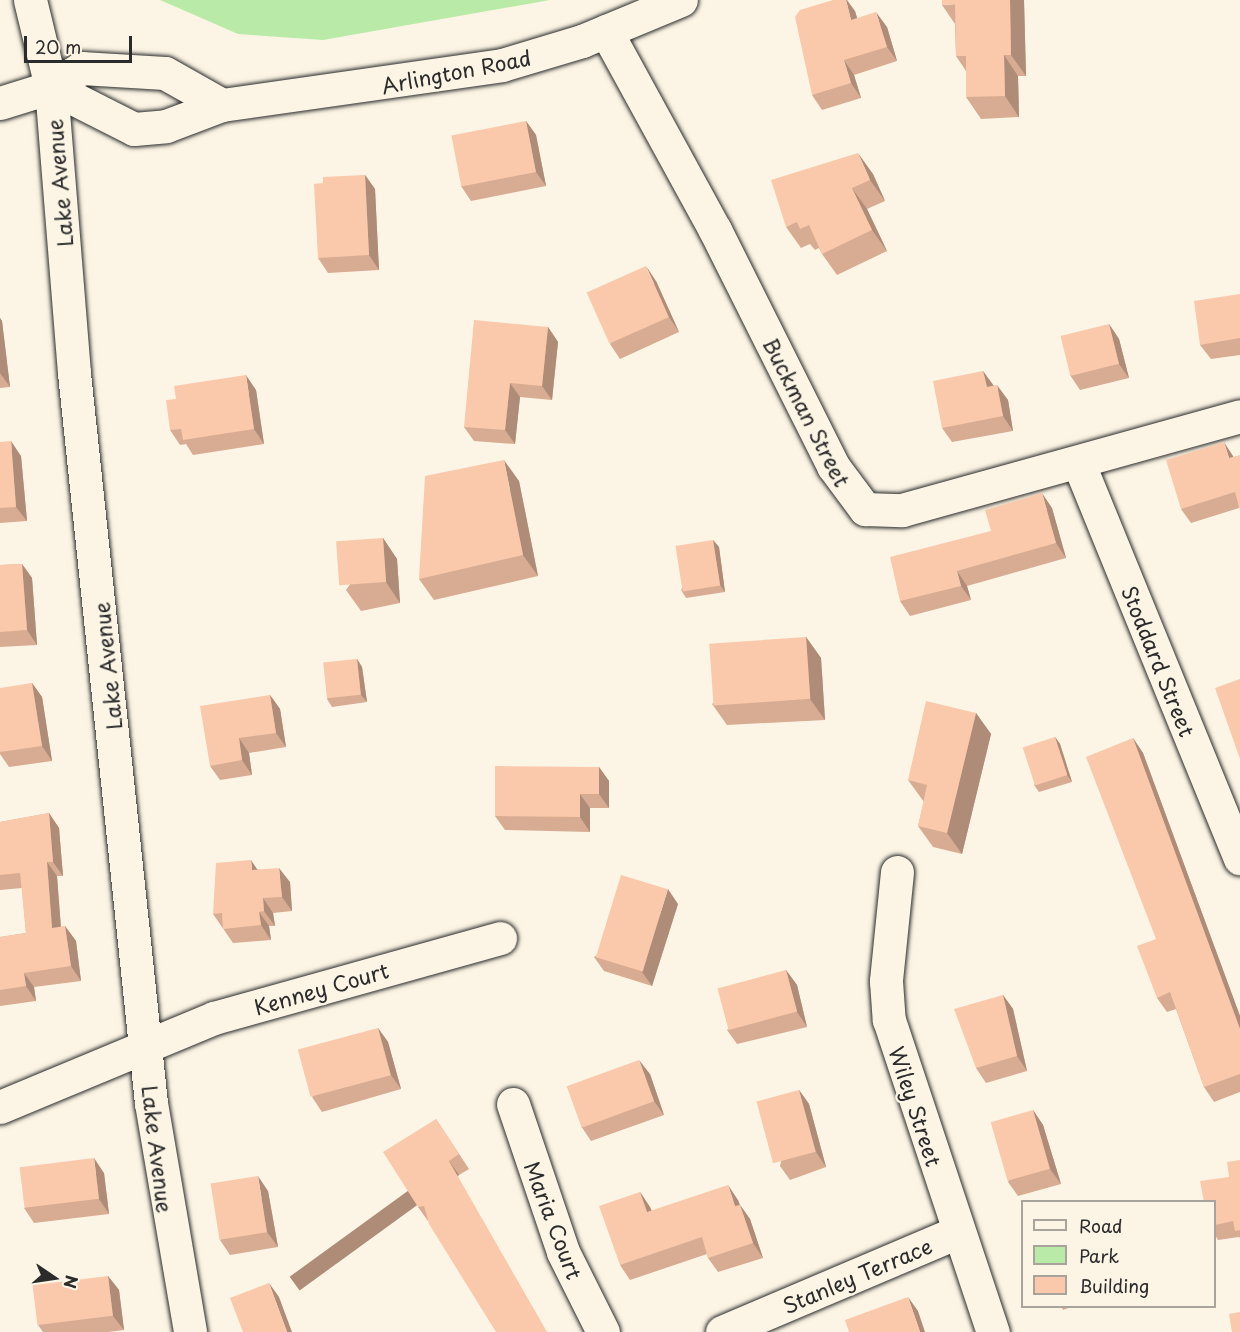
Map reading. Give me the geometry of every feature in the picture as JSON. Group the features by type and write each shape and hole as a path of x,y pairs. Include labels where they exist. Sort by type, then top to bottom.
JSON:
{"street":[{"name":"Lake Avenue","path":"30,0 51,87 74,373 146,1047 166,1214 190,1332"},
{"name":"Arlington Road","path":"51,87 134,129 166,126 222,105 459,73 545,54 606,32 681,0"},
{"name":"Buckman Street","path":"606,32 715,230 833,466 861,506 902,510 1079,464 1240,416"},
{"path":"0,103 51,87 81,68 126,68 165,73 222,105"},
{"name":"Stoddard Street","path":"1079,464 1240,858"},
{"name":"Wiley Street","path":"897,872 886,981 889,1020 993,1332"},
{"name":"Kenney Court","path":"0,1107 214,1018 500,938"},
{"name":"Maria Court","path":"513,1104 562,1252 603,1332"},
{"name":"Stanley Terrace","path":"722,1332 958,1232"}],"green space":[{"path":"160,0 550,0 323,40 238,34"}],"building":[{"path":"833,0 846,0 851,20 876,12 887,47 844,60 851,83 812,95 795,17 800,10"},
{"path":"942,0 1010,0 1011,55 1004,55 1005,96 966,97 966,56 956,56 955,4 942,5"},
{"path":"526,121 536,172 461,187 451,136"},
{"path":"858,153 870,180 852,188 872,230 822,254 809,225 800,229 797,222 786,227 771,180"},
{"path":"365,175 369,255 318,258 314,184 323,183 323,177"},
{"path":"646,266 669,317 609,344 587,292"},
{"path":"1240,294 1240,338 1200,345 1194,301"},
{"path":"474,320 548,327 542,386 510,383 505,430 464,427"},
{"path":"1109,324 1119,364 1070,376 1060,336"},
{"path":"983,371 987,387 997,385 1003,416 942,428 933,381"},
{"path":"246,375 254,429 183,440 181,429 170,430 166,400 176,399 174,386"},
{"path":"11,441 16,507 0,508 0,442"},
{"path":"1224,442 1229,458 1240,455 1240,510 1235,492 1181,509 1166,460"},
{"path":"504,460 523,555 419,579 425,476"},
{"path":"1042,493 1056,543 957,571 961,586 900,601 890,557 991,531 985,510"},
{"path":"383,538 386,582 339,585 336,541"},
{"path":"713,540 720,585 683,591 675,546"},
{"path":"22,564 27,630 0,632 0,565"},
{"path":"806,637 810,699 714,706 709,644"},
{"path":"357,659 361,695 327,698 323,663"},
{"path":"1240,679 1240,759 1215,688"},
{"path":"32,683 42,746 0,752 0,688"},
{"path":"270,695 276,733 239,738 242,760 210,766 200,706"},
{"path":"926,701 976,713 947,833 918,826 927,785 908,780"},
{"path":"1055,737 1067,775 1035,786 1023,748"},
{"path":"1133,738 1240,1029 1240,1074 1204,1087 1170,992 1157,998 1137,946 1156,939 1086,757"},
{"path":"495,766 599,767 599,794 580,794 580,817 495,816"},
{"path":"49,813 53,862 47,862 52,928 65,926 71,966 24,973 26,986 0,990 0,937 26,933 20,873 0,875 0,822"},
{"path":"251,860 252,870 279,868 282,897 263,898 264,911 259,912 261,925 223,929 222,913 213,914 216,863"},
{"path":"621,875 668,889 643,972 596,957"},
{"path":"786,970 797,1012 729,1030 717,988"},
{"path":"1003,995 1017,1056 976,1068 954,1009"},
{"path":"378,1028 391,1075 311,1097 298,1049"},
{"path":"639,1060 654,1101 582,1128 567,1086"},
{"path":"799,1090 816,1152 773,1163 756,1101"},
{"path":"1033,1110 1050,1169 1008,1181 991,1122"},
{"path":"436,1119 459,1154 449,1161 547,1332 496,1332 429,1224 424,1206 418,1207 383,1152"},
{"path":"94,1158 99,1199 25,1208 20,1167"},
{"path":"1240,1160 1240,1230 1235,1231 1233,1221 1216,1225 1216,1200 1204,1200 1200,1181 1229,1177 1227,1162"},
{"path":"258,1176 267,1232 220,1240 211,1184"},
{"path":"728,1185 735,1206 740,1205 753,1243 708,1258 702,1237 620,1265 599,1206 640,1192 647,1212"},
{"path":"108,1276 113,1316 37,1325 33,1285"},
{"path":"269,1283 287,1332 243,1332 230,1298"},
{"path":"908,1297 920,1332 849,1332 845,1320"},
{"path":"1240,1312 1240,1332 1232,1332 1229,1314"}]}
